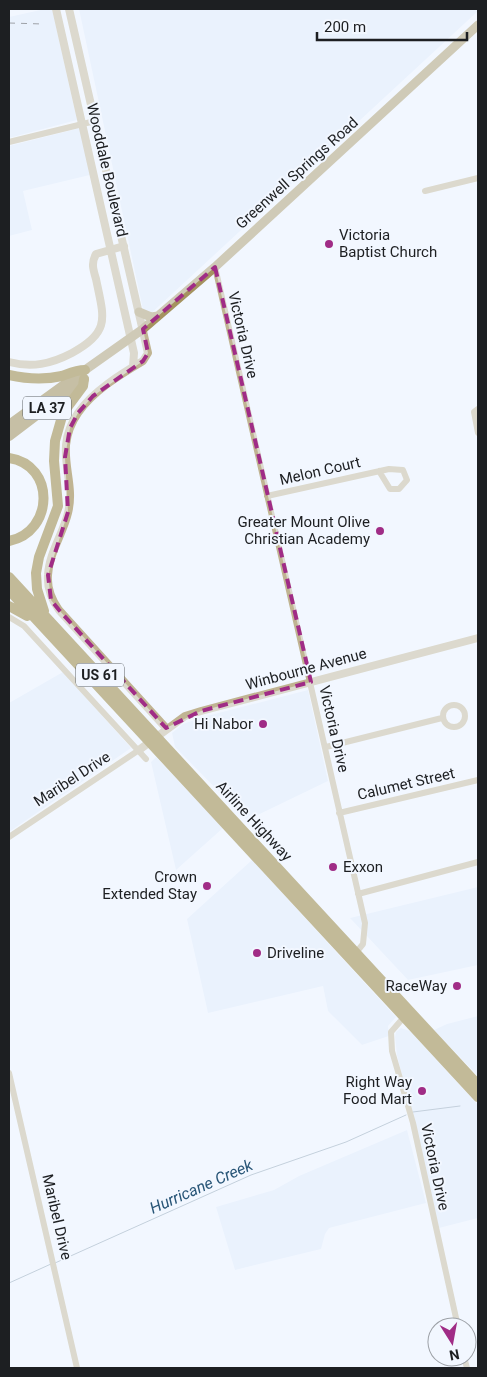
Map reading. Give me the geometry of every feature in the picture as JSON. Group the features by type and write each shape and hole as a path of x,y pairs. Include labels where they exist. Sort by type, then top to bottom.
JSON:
{"highway":[{"path":"9,375 39,379 62,376 77,370 85,375 83,386 63,413 55,441 54,461 58,506 39,557 36,572 37,589 44,607 44,615"},
{"path":"9,458 22,462 36,473 42,486 45,500 41,517 33,528 24,536 9,541"},
{"name":"Airline Highway","path":"9,577 152,739"},
{"name":"Airline Highway","path":"9,590 152,739 474,1084 478,1097"},
{"path":"9,606 26,616 33,616"}],"main road":[{"name":"Greenwell Springs Road","path":"9,436 143,329 215,268 478,25"},
{"path":"139,312 151,317 158,316"},
{"name":"Greenwell Springs Road","path":"9,425 85,375"}],"street":[{"name":"Wooddale Boulevard","path":"56,9 131,338 135,361 132,368"},
{"name":"Wooddale Boulevard","path":"69,9 148,353 143,361 132,368"},
{"path":"61,31 74,28"},
{"path":"9,142 95,121"},
{"path":"425,191 478,178"},
{"path":"9,362 35,365 55,362 95,338 101,326 103,312 92,261 96,254 124,246"},
{"name":"Victoria Drive","path":"215,268 326,747 358,894 366,935 363,944 353,956"},
{"path":"132,368 94,396 78,413 70,428 64,457 70,495 68,512 50,560 48,588 51,600 59,610 166,728"},
{"path":"476,411 478,433"},
{"name":"Melon Court","path":"267,496 379,471 399,469 406,474 407,480 399,488 390,489 379,471"},
{"path":"9,617 24,626 146,759"},
{"name":"Winbourne Avenue","path":"152,739 184,716 478,638"},
{"path":"326,747 442,718"},
{"name":"Maribel Drive","path":"9,837 152,739"},
{"name":"Calumet Street","path":"339,812 478,780"},
{"path":"358,894 478,862"},
{"name":"Victoria Drive","path":"408,1015 391,1032 392,1051 413,1123 456,1317"},
{"name":"Maribel Drive","path":"9,1073 77,1368"}],"highlighted area":[{"path":"215,267 311,682 201,711 166,728 51,600 48,575 68,512 65,457 70,428 78,413 93,396 143,361 148,353 143,329"}],"shaded area":[{"path":"52,9 77,120 9,138 9,17"},
{"path":"79,9 478,9 478,11 145,319"},
{"path":"80,128 90,175 23,191 32,230 9,236 9,146"},
{"path":"63,672 131,748 9,832 9,703"},
{"path":"308,690 328,781 247,820 175,747 172,733 183,724 203,717"},
{"path":"156,757 223,828 176,870 151,762"},
{"path":"252,860 396,1017 388,1026 389,1036 362,1045 328,1011 323,986 208,1013 187,919"},
{"path":"478,887 478,965 408,980 350,918"},
{"path":"478,1016 478,1076 434,1030 447,1024"},
{"path":"401,1028 410,1031 478,1105 478,1218 439,1228 397,1055 395,1037 396,1032"},
{"path":"407,1130 426,1203 329,1228 325,1234 321,1249 235,1270 216,1207 274,1190 299,1176"}],"waterway":[{"name":"Hurricane Creek","path":"413,1112 460,1106"},
{"name":"Hurricane Creek","path":"55,1263 251,1175 346,1142 406,1115"},
{"name":"Hurricane Creek","path":"9,1283 51,1264"}],"railway":[{"path":"9,23 43,24"}],"place":[{"name":"Victoria Baptist Church","path":"329,244"},
{"name":"Greater Mount Olive Christian Academy","path":"380,531"},
{"name":"Hi Nabor","path":"263,724"},
{"name":"Exxon","path":"333,867"},
{"name":"Crown Extended Stay","path":"207,886"},
{"name":"Driveline","path":"257,953"},
{"name":"RaceWay","path":"457,986"},
{"name":"Right Way Food Mart","path":"422,1091"}]}
